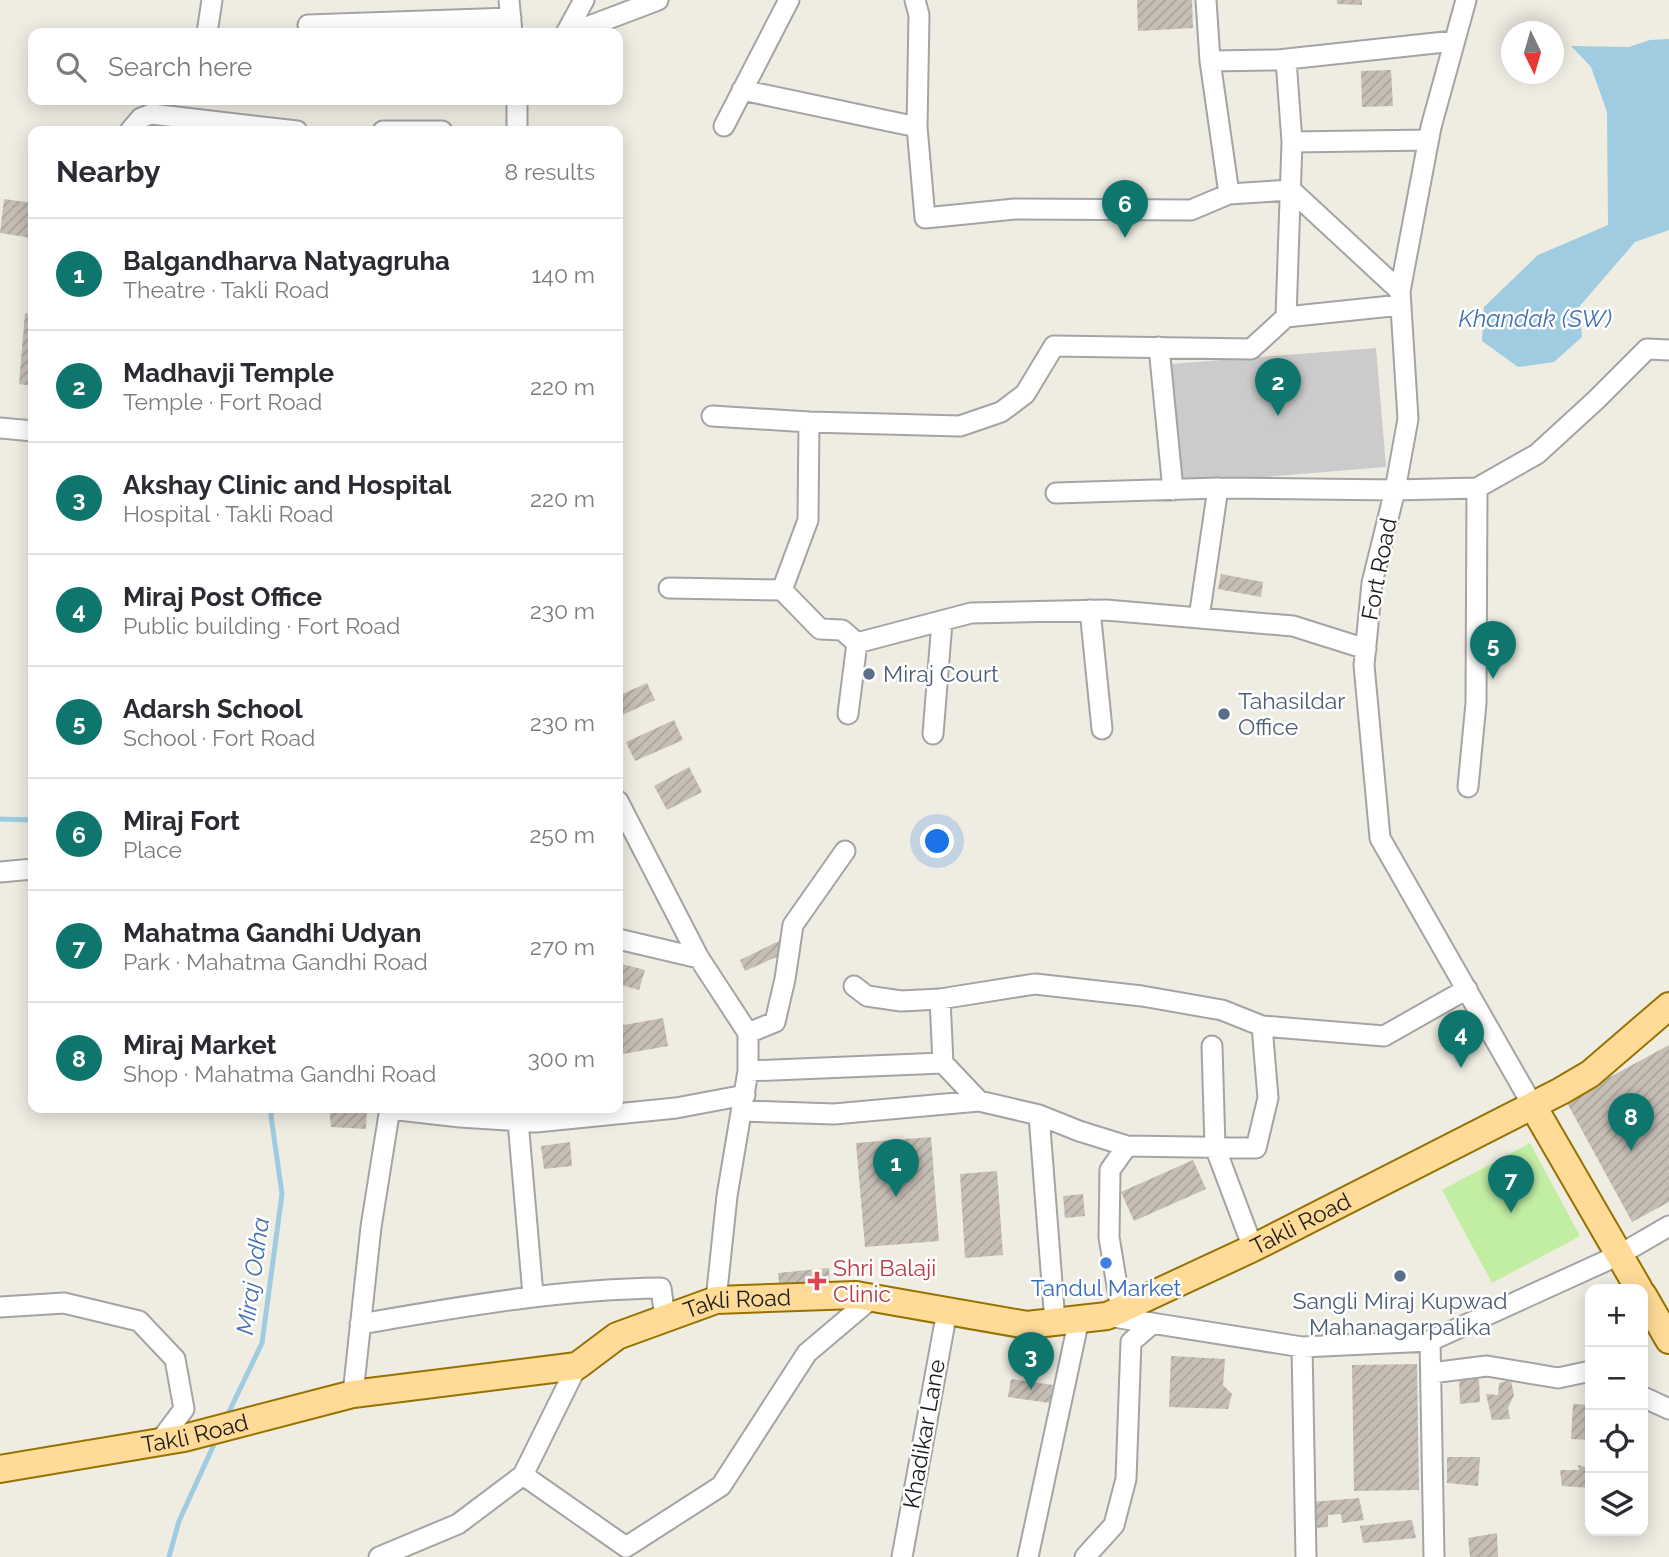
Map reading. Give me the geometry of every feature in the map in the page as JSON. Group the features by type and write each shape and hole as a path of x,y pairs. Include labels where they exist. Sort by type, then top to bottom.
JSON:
{"main road":[{"name":"Takli Road","path":"0,1469 172,1439 353,1394 577,1366 617,1336 716,1300 856,1295 1027,1325 1114,1313 1253,1248 1590,1074 1669,1006"},
{"path":"1533,1105 1636,1284"},
{"path":"1648,1304 1669,1340"}],"street":[{"path":"208,28 212,0"},
{"path":"571,28 584,0"},
{"path":"582,28 658,0"},
{"path":"724,126 789,0"},
{"path":"915,0 919,15 917,127 925,218 1015,209 1191,210 1229,194 1291,190 1400,298"},
{"path":"1206,0 1210,61 1229,194"},
{"name":"Fort Road","path":"1466,0 1428,140 1400,298 1408,419 1395,490 1371,583 1364,665 1380,838 1533,1105"},
{"path":"308,25 510,17"},
{"path":"1210,61 1286,60 1454,41"},
{"path":"1286,60 1292,142 1286,317"},
{"path":"742,90 917,127"},
{"path":"517,105 517,126"},
{"path":"134,126 141,118 151,114 198,110 273,126"},
{"path":"1292,142 1428,140"},
{"path":"712,416 960,426 1002,412 1025,394 1054,346 1251,349 1286,317 1400,298"},
{"path":"1159,347 1173,490"},
{"path":"1056,493 1218,488 1477,488 1537,454 1647,349 1669,350"},
{"path":"782,590 808,520 809,422"},
{"path":"0,428 28,431"},
{"path":"1199,618 1218,488"},
{"path":"1468,787 1476,703 1477,488"},
{"path":"669,588 782,590 820,629 842,630 857,643"},
{"path":"857,643 971,613 1090,610 1293,626 1366,649"},
{"path":"1090,610 1102,729"},
{"path":"933,734 942,622"},
{"path":"848,714 857,643"},
{"path":"623,811 699,958 748,1033 748,1071 727,1196 716,1300"},
{"path":"748,1033 775,1022 793,925 845,851"},
{"path":"0,872 28,869"},
{"path":"623,940 699,958"},
{"path":"854,986 867,996 901,1001 940,999 1035,984 1142,996 1222,1010 1262,1026 1384,1036 1467,989"},
{"path":"940,999 943,1063 979,1101"},
{"path":"498,1113 519,1114 536,1122 744,1103 834,1114 979,1101 1039,1115 1127,1146 1256,1148 1268,1098 1262,1026"},
{"path":"1212,1045 1215,1147 1253,1248"},
{"path":"748,1071 943,1063"},
{"path":"353,1394 371,1227 389,1113"},
{"path":"519,1114 533,1295"},
{"path":"1028,1557 1067,1321 1039,1115"},
{"path":"1127,1146 1110,1170 1114,1313 1153,1323 1302,1347 1430,1341 1619,1255 1669,1226"},
{"path":"360,1324 533,1295 616,1288 661,1288 666,1318"},
{"path":"523,1475 622,1552 721,1486 807,1353 872,1298"},
{"path":"0,1307 64,1303 139,1321 175,1359 184,1409 172,1439"},
{"name":"Khadikar Lane","path":"902,1557 947,1311"},
{"path":"1084,1557 1114,1525 1126,1479 1131,1342 1153,1323"},
{"path":"1430,1341 1433,1557"},
{"path":"1302,1347 1306,1557"},
{"path":"379,1557 458,1524 523,1475 577,1366"},
{"path":"1431,1373 1487,1366 1558,1378 1585,1372"},
{"path":"1648,1399 1669,1409"}],"shaded area":[{"path":"1376,348 1386,467 1181,484 1171,364"}],"green space":[{"path":"1530,1143 1580,1236 1492,1283 1442,1190"}],"water":[{"name":"Khandak (SW)","path":"1669,39 1669,230 1635,242 1579,307 1582,337 1554,362 1518,367 1482,341 1484,307 1538,255 1608,225 1607,112 1591,67 1571,46 1629,47 1650,40"}],"building":[{"path":"1137,0 1192,0 1193,28 1138,31"},
{"path":"1337,0 1362,0 1362,5 1337,4"},
{"path":"1391,70 1393,106 1362,107 1361,71"},
{"path":"4,199 28,202 28,238 0,233"},
{"path":"25,313 28,313 28,385 19,384"},
{"path":"1221,574 1263,582 1261,597 1218,589"},
{"path":"647,683 655,700 623,715 623,694"},
{"path":"674,720 683,740 635,761 626,742"},
{"path":"689,767 702,792 667,810 654,786"},
{"path":"779,941 783,954 745,971 740,960"},
{"path":"623,964 645,970 639,990 623,985"},
{"path":"663,1018 668,1046 623,1054 623,1025"},
{"path":"1669,1045 1669,1202 1632,1222 1566,1101"},
{"path":"330,1113 367,1113 366,1129 331,1127"},
{"path":"931,1137 939,1241 865,1247 856,1143"},
{"path":"570,1142 572,1166 544,1169 541,1146"},
{"path":"1193,1160 1206,1189 1134,1221 1121,1192"},
{"path":"997,1171 1003,1255 965,1258 960,1174"},
{"path":"1083,1194 1085,1216 1065,1218 1063,1196"},
{"path":"829,1268 830,1287 780,1291 778,1273"},
{"path":"1171,1356 1225,1359 1223,1385 1232,1394 1228,1409 1169,1407"},
{"path":"1417,1364 1419,1490 1354,1491 1352,1365"},
{"path":"1459,1378 1479,1379 1480,1402 1460,1404"},
{"path":"1011,1379 1053,1385 1050,1403 1008,1397"},
{"path":"1511,1380 1514,1395 1508,1408 1510,1419 1492,1420 1486,1394 1498,1395 1499,1383"},
{"path":"1573,1404 1585,1405 1585,1440 1571,1439"},
{"path":"1447,1457 1480,1457 1478,1486 1447,1483"},
{"path":"1578,1465 1585,1467 1585,1488 1562,1486 1560,1470 1579,1470"},
{"path":"1359,1498 1364,1520 1342,1523 1341,1514 1328,1515 1328,1527 1315,1528 1312,1502"},
{"path":"1412,1520 1416,1538 1363,1543 1360,1526"},
{"path":"1497,1533 1498,1557 1470,1557 1468,1538"}],"waterway":[{"name":"Miraj Odha","path":"0,819 28,820"},
{"name":"Miraj Odha","path":"226,1418 262,1343 282,1194 271,1113"},
{"name":"Miraj Odha","path":"169,1557 179,1521 216,1440"}],"place":[{"name":"Miraj Fort","path":"1125,238"},
{"name":"Madhavji Temple","path":"1278,416"},
{"name":"Miraj Court","path":"869,674"},
{"name":"Adarsh School","path":"1493,679"},
{"name":"Tahasildar Office","path":"1224,714"},
{"name":"Miraj Post Office","path":"1461,1068"},
{"name":"Miraj Market","path":"1631,1151"},
{"name":"Balgandharva Natyagruha","path":"896,1197"},
{"name":"Mahatma Gandhi Udyan","path":"1511,1213"},
{"name":"Tandul Market","path":"1106,1263"},
{"name":"Sangli Miraj Kupwad Mahanagarpalika","path":"1400,1276"},
{"name":"Shri Balaji Clinic","path":"817,1281"},
{"name":"Akshay Clinic and Hospital","path":"1031,1390"}]}
